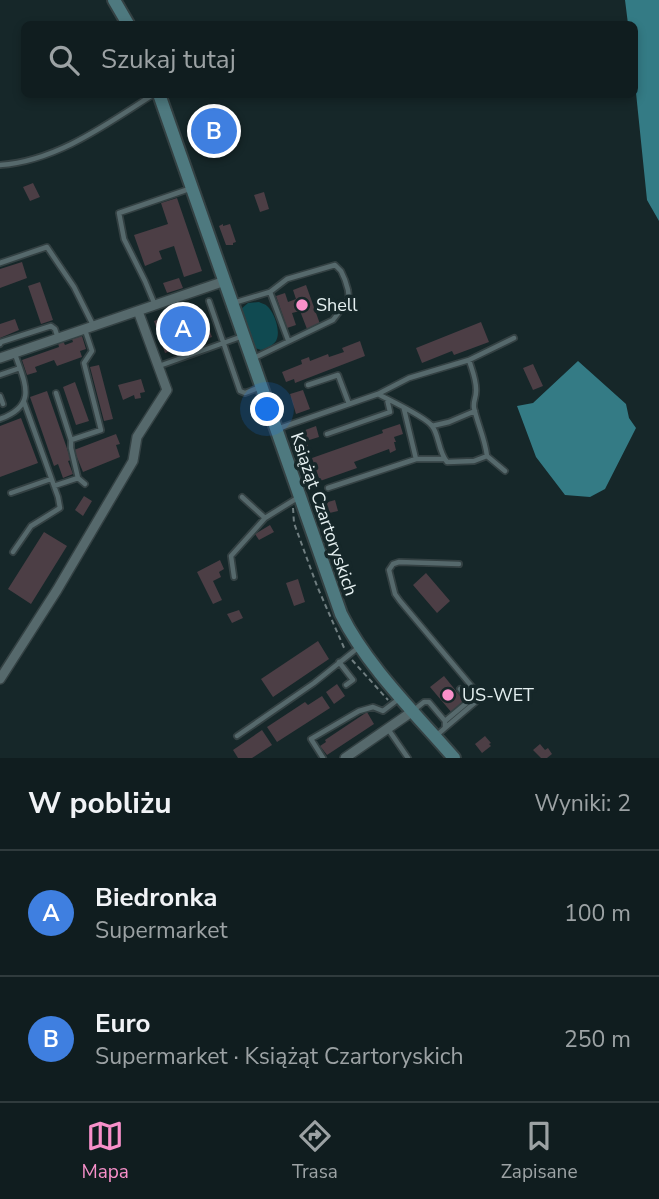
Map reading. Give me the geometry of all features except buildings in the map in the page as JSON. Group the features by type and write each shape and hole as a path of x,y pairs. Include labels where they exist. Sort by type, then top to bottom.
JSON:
{"main road":[{"path":"114,0 126,21"},
{"name":"Książąt Czartoryskich","path":"160,98 341,614 360,646 401,697 413,711 440,732 453,758"}],"street":[{"path":"1,355 15,353 225,281"},
{"path":"0,679 57,590 133,461 137,437 167,390 138,311"},
{"path":"345,758 413,711"}],"lane":[{"path":"0,165 20,163 66,147 148,98"},
{"path":"155,305 124,239 119,213 192,188"},
{"path":"0,262 47,247 74,287 89,328 92,351 84,363 101,430 71,440"},
{"path":"233,303 270,292 287,279 335,265 345,280 349,299 333,320 251,359"},
{"path":"270,292 288,340"},
{"path":"209,301 240,391 244,393 261,387"},
{"path":"0,344 51,326 58,338"},
{"path":"158,366 244,336"},
{"path":"276,429 378,394 409,378 469,360 514,338"},
{"path":"0,418 19,410 27,393 15,353"},
{"path":"469,360 477,391 473,403 485,441 486,456 505,471"},
{"path":"0,375 20,368"},
{"path":"308,385 338,376 349,404"},
{"path":"56,393 71,440 78,478 85,484"},
{"path":"378,394 432,426 447,462 474,461 486,456"},
{"path":"0,396 3,404"},
{"path":"327,434 390,412 387,398"},
{"path":"13,552 31,526 60,508 24,402"},
{"path":"404,408 416,459"},
{"path":"432,426 475,411"},
{"path":"328,488 416,459 444,458"},
{"path":"54,486 78,478"},
{"path":"11,492 51,479"},
{"path":"234,577 231,556 265,518 299,496"},
{"path":"242,497 265,518"},
{"path":"440,732 478,700 480,695 400,601 395,594 389,570 393,564 399,562 459,564"},
{"path":"237,736 314,683 360,646"},
{"path":"339,662 353,680 346,685"},
{"path":"440,732 445,721 470,701 460,689"},
{"path":"323,758 311,739 359,711 373,706 383,711 401,697"},
{"path":"413,711 424,702 429,702 445,721"},
{"path":"388,728 408,758"}],"shaded area":[{"path":"625,0 659,0 659,221 647,200 637,98 638,21 628,21"},
{"path":"259,302 271,311 278,333 274,343 261,350 255,348 241,309 248,303"},
{"path":"578,361 626,404 629,418 636,428 605,489 590,497 565,495 536,457 517,406 533,403"}],"place":[{"name":"Euro","path":"214,131"},
{"name":"Shell","path":"302,305"},
{"name":"Biedronka","path":"183,329"},
{"name":"US-WET","path":"448,695"}]}
